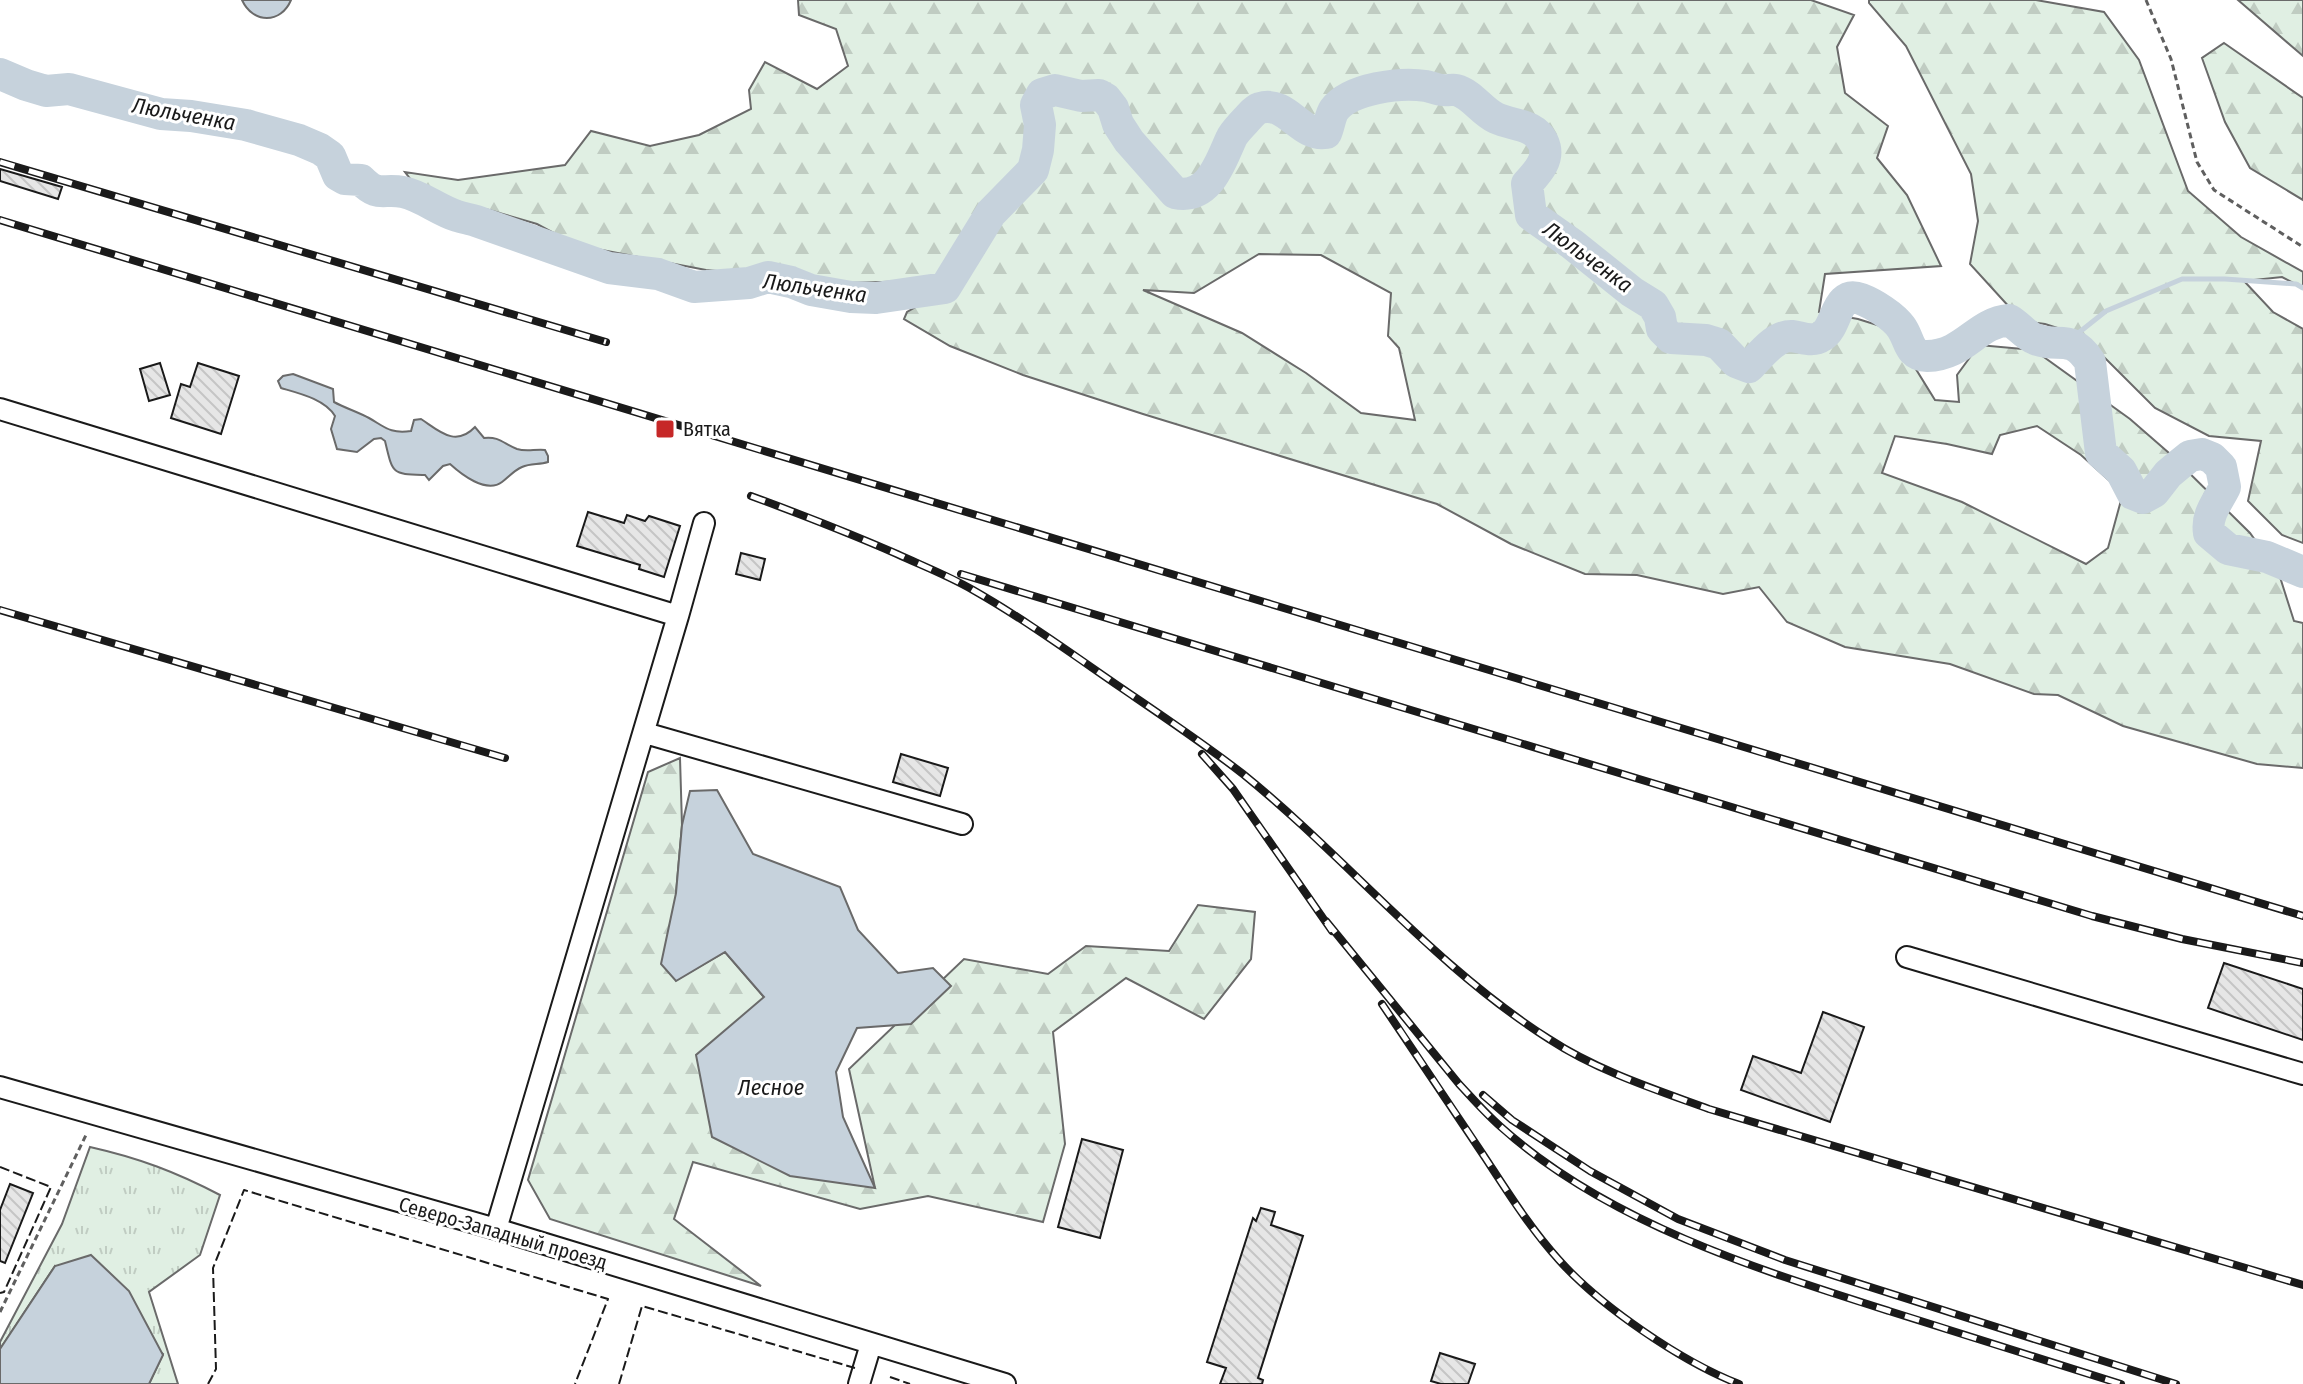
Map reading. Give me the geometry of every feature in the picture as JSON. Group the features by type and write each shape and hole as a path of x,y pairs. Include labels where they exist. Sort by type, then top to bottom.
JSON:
{"street":[{"path":"0,409 678,616"},
{"path":"496,1229 645,733 704,523"},
{"path":"645,733 962,824"},
{"path":"1907,957 2303,1074"},
{"name":"Северо-Западный проезд","path":"0,1087 496,1229 1005,1384"},
{"path":"859,1384 871,1344"}],"path":[{"path":"2146,0 2171,59 2197,162 2214,190 2303,247"},
{"path":"0,1312 96,1115"}],"green space":[{"path":"798,0 1811,0 1854,15 1837,47 1845,93 1888,126 1877,158 1907,195 1941,266 1825,274 1819,312 1858,319 1906,334 1914,366 1935,400 1959,402 1957,375 1979,345 2034,350 2130,419 2169,453 2250,533 2279,574 2294,621 2303,623 2303,768 2257,764 2123,726 2058,695 2034,694 1950,664 1845,647 1787,622 1759,587 1723,594 1637,575 1585,574 1511,544 1437,504 1143,414 1023,375 950,346 904,319 907,312 933,297 929,288 916,281 847,283 706,270 576,245 537,224 452,202 418,189 405,172 458,180 565,165 591,131 650,146 699,135 751,109 749,90 765,62 817,89 848,66 836,29 799,15","holes":["1259,254 1321,255 1391,293 1388,336 1399,348 1415,420 1361,413 1306,373 1242,333 1143,290 1194,293","2037,426 2081,455 2123,493 2108,548 2086,564 1962,502 1882,473 1895,436 1992,454 2000,435"]},
{"path":"1869,0 2036,0 2104,12 2139,60 2188,191 2241,237 2303,272 2303,288 2282,277 2244,281 2273,312 2303,329 2303,543 2282,535 2248,501 2261,441 2209,436 2155,408 2093,346 2070,332 2022,321 1970,264 1978,221 1971,174 1906,46"},
{"path":"2238,0 2303,0 2303,56"},
{"path":"2224,43 2303,98 2303,200 2250,168 2225,122 2202,58"},
{"path":"680,758 682,825 676,893 676,980 725,952 764,997 875,1188 849,1069 964,959 1048,974 1086,946 1169,951 1198,905 1255,912 1251,959 1204,1019 1126,978 1053,1032 1065,1144 1043,1222 928,1196 860,1209 693,1162 674,1219 761,1286 550,1219 528,1180 648,772"},
{"path":"90,1147 157,1166 220,1195 200,1255 149,1292 178,1384 149,1384 163,1354 55,1266 0,1349 0,1342 62,1224"}],"water":[{"path":"242,0 291,0 281,14 267,18 253,14"},
{"path":"293,374 333,389 334,402 388,429 411,431 414,420 421,419 454,437 468,433 475,427 484,438 498,439 517,449 545,450 548,462 522,467 502,482 489,486 474,481 450,464 443,466 429,480 425,475 400,473 392,466 385,441 381,438 374,439 357,452 337,449 331,429 335,416 331,410 311,398 281,388 278,381 283,376"},
{"name":"Лесное","path":"717,790 753,854 840,887 858,930 898,973 933,968 951,986 911,1024 857,1028 836,1072 843,1117 875,1188 790,1176 712,1137 696,1055 764,997 725,952 676,981 661,964 676,893 682,825 690,791"},
{"path":"91,1255 129,1291 163,1355 149,1384 0,1384 0,1349 55,1266"}],"building":[{"path":"0,169 62,187 58,199 0,181"},
{"path":"160,363 170,395 149,401 140,369"},
{"path":"198,363 239,376 221,434 171,418 181,384 190,387"},
{"path":"588,512 624,523 627,515 645,521 649,516 680,526 664,577 639,569 640,565 577,546"},
{"path":"741,553 765,559 760,580 736,574"},
{"path":"901,754 948,768 940,796 893,782"},
{"path":"2224,963 2303,989 2303,1040 2208,1008"},
{"path":"1823,1012 1864,1027 1830,1122 1741,1090 1753,1056 1801,1073"},
{"path":"1082,1139 1123,1150 1100,1238 1058,1227"},
{"path":"10,1184 33,1193 5,1263 0,1261 0,1210"},
{"path":"1261,1208 1275,1212 1271,1225 1303,1236 1258,1378 1263,1380 1262,1384 1220,1384 1226,1368 1207,1362 1253,1218 1256,1221"},
{"path":"1440,1353 1475,1364 1468,1384 1431,1381"}],"waterway":[{"name":"Люльченка","path":"0,74 46,91 69,89 161,114 246,125 299,140 330,156 338,175 345,179 361,180 377,191 410,194 450,213 609,268 658,274 694,287 749,283 768,277 811,290 876,298 945,288 991,213 1033,170 1040,125 1036,105 1042,94 1055,90 1081,96 1099,95 1106,99 1129,141 1175,193 1187,194 1197,191 1212,178 1234,134 1260,108 1278,109 1309,130 1326,133 1334,110 1342,102 1364,92 1403,85 1456,90 1496,118 1528,128 1539,136 1545,154 1542,165 1527,184 1531,215 1653,305 1662,329 1671,338 1719,344 1736,362 1749,367 1780,339 1792,336 1814,339 1822,336 1841,304 1853,297 1883,311 1901,327 1913,350 1927,356 1951,350 1988,327 2009,320 2035,339 2077,347 2090,362 2101,453 2121,471 2133,494 2143,498 2154,492 2168,474 2190,456 2202,454 2212,458 2221,467 2225,487 2211,515 2209,533 2228,549 2267,557 2303,572"},
{"path":"2067,342 2106,311 2182,279 2296,284 2303,288"}],"railway":[{"path":"0,162 606,342"},
{"path":"0,220 2303,916"},
{"path":"751,496 861,539 964,585 1048,637 1243,774 1467,979 1549,1039 1587,1061 1709,1109 2303,1285"},
{"path":"961,574 2092,916 2182,939 2303,963"},
{"path":"0,610 505,758"},
{"path":"1202,754 1233,789 1332,931"},
{"path":"1326,921 1485,1112 1543,1160 1588,1190 1685,1239 1787,1278 2121,1384"},
{"path":"1382,1004 1519,1209 1559,1260 1596,1296 1643,1331 1693,1362 1739,1384"},
{"path":"1483,1095 1512,1120 1590,1171 1678,1219 1785,1260 2176,1384"}],"fence":[{"path":"0,1167 51,1187 4,1292 0,1293"},
{"path":"208,1384 216,1369 213,1268 244,1190 608,1299 575,1384"},
{"path":"619,1384 642,1306 855,1368"},
{"path":"890,1377 910,1384"}],"place":[{"name":"Вятка","path":"665,429"}]}
